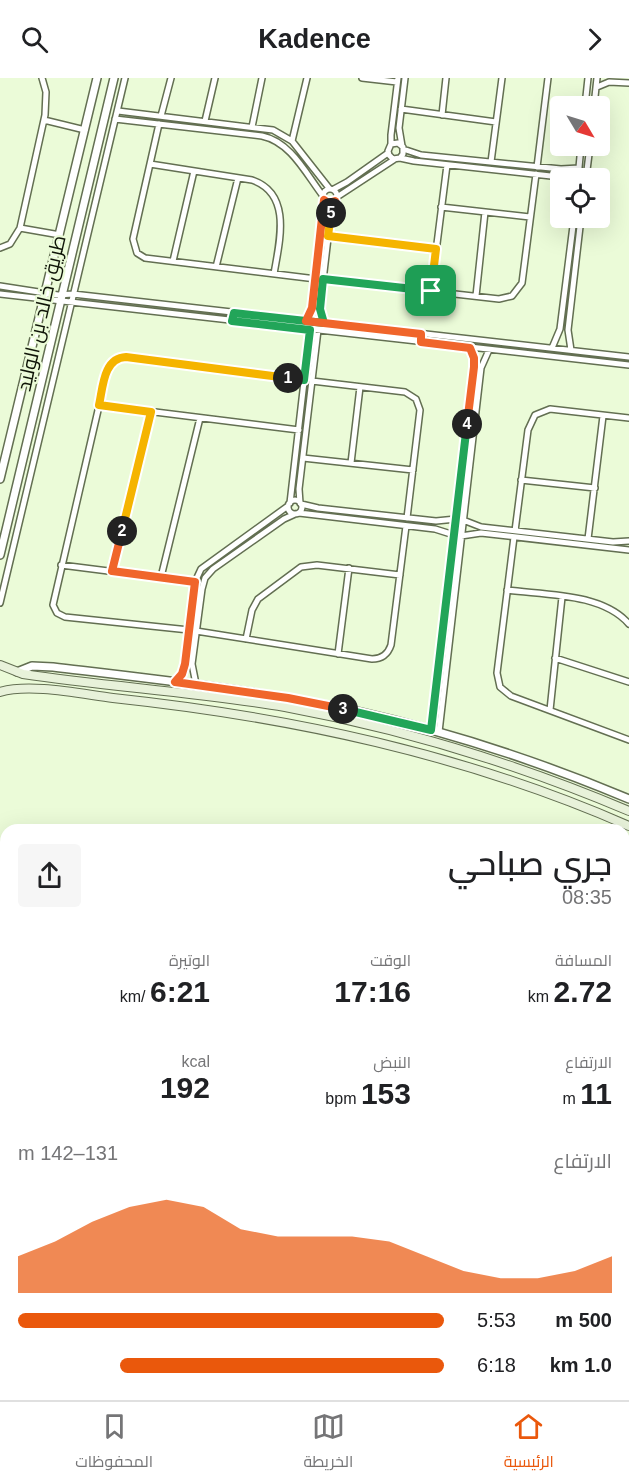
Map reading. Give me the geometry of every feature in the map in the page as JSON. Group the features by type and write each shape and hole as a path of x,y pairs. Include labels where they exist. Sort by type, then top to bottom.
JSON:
{"main road":[{"path":"0,665 17,672 285,707 351,720 423,738 530,772 629,811"},
{"path":"0,692 29,688 123,699 283,721 347,734 429,754 525,785 624,824"},
{"path":"503,778 508,772 507,765"},
{"path":"525,785 524,777 530,772"}],"street":[{"name":"طريق خالد بن الوليد","path":"0,479 97,78"},
{"name":"طريق خالد بن الوليد","path":"0,555 114,78"},
{"path":"0,603 125,78"},
{"path":"161,116 171,78"},
{"path":"204,121 215,78"},
{"path":"252,127 262,78"},
{"path":"292,141 307,78"},
{"path":"362,78 397,80 392,144 388,153 390,157 550,176"},
{"path":"115,119 274,139 292,154 328,203 403,154 399,132 405,78"},
{"path":"442,115 446,78"},
{"path":"491,162 502,78"},
{"path":"537,167 548,78"},
{"path":"586,96 588,78"},
{"path":"596,96 597,78"},
{"path":"0,248 10,244 20,228 47,103 43,79"},
{"path":"597,87 609,82 629,83"},
{"path":"402,109 496,122"},
{"path":"118,111 273,130 292,141 332,189 336,199 320,279 306,321"},
{"path":"44,120 85,130"},
{"path":"159,124 133,244 141,256 216,267 503,299 512,296 520,288 536,174"},
{"path":"392,144 396,143 421,155 550,168"},
{"path":"324,323 320,309 320,279 325,191 332,189 388,153"},
{"path":"579,168 580,156"},
{"path":"150,164 238,178 257,182 265,187 279,211 282,223 274,274"},
{"path":"431,291 447,165"},
{"path":"173,261 194,171"},
{"path":"216,267 238,178"},
{"path":"441,207 530,217"},
{"path":"476,296 485,212"},
{"path":"20,228 60,235"},
{"path":"552,348 560,329 573,228"},
{"path":"571,350 568,335 580,228"},
{"path":"328,236 436,249"},
{"path":"568,267 576,268"},
{"path":"0,286 45,296"},
{"path":"0,294 45,296 62,298 71,302 629,365"},
{"path":"62,298 73,294 629,357"},
{"path":"232,321 234,313"},
{"path":"310,330 290,512 440,530 454,536"},
{"path":"175,682 182,674 185,664 202,586 207,574 281,521 301,510 299,489 318,330"},
{"path":"421,334 421,342"},
{"path":"542,356 543,347"},
{"path":"431,730 472,387 474,363 470,348"},
{"path":"439,732 482,364 489,350"},
{"path":"304,380 122,357 114,360 108,367 53,600 54,609 61,615 193,630 372,659 382,657 391,645 406,526"},
{"path":"312,381 405,392 416,399 420,410 407,518"},
{"path":"351,463 360,387"},
{"path":"472,387 479,387"},
{"path":"99,405 299,430"},
{"path":"629,418 550,409 535,415 528,430 497,673 498,683 507,694 629,740"},
{"path":"112,571 151,412"},
{"path":"588,539 603,416"},
{"path":"161,577 200,418"},
{"path":"303,458 413,470"},
{"path":"461,474 468,475"},
{"path":"521,480 595,488"},
{"path":"196,684 192,664 195,582 204,565 289,505 296,501 318,508 441,522 456,519"},
{"path":"463,520 482,527 515,534 629,550"},
{"path":"461,536 477,533 515,534 613,542 629,541"},
{"path":"61,565 195,582"},
{"path":"246,639 252,610 258,599 301,567 317,565 400,575"},
{"path":"338,654 349,568"},
{"path":"507,590 602,604 620,615 629,624"},
{"path":"550,710 562,597"},
{"path":"555,658 629,682"},
{"path":"17,672 29,666 35,666 196,684 288,698 357,712 439,732 521,758 629,800"}],"route":[{"path":"431,291 323,279 320,313 324,323 234,313 232,321 310,330 304,380 126,357 114,360 108,367 99,405 151,412 112,571 195,582 185,664 182,674 175,682 288,698 431,730 474,358 470,348 421,342 421,334 324,323 306,321 312,308 324,200 328,203 335,201 328,236 436,249 431,291"}]}
